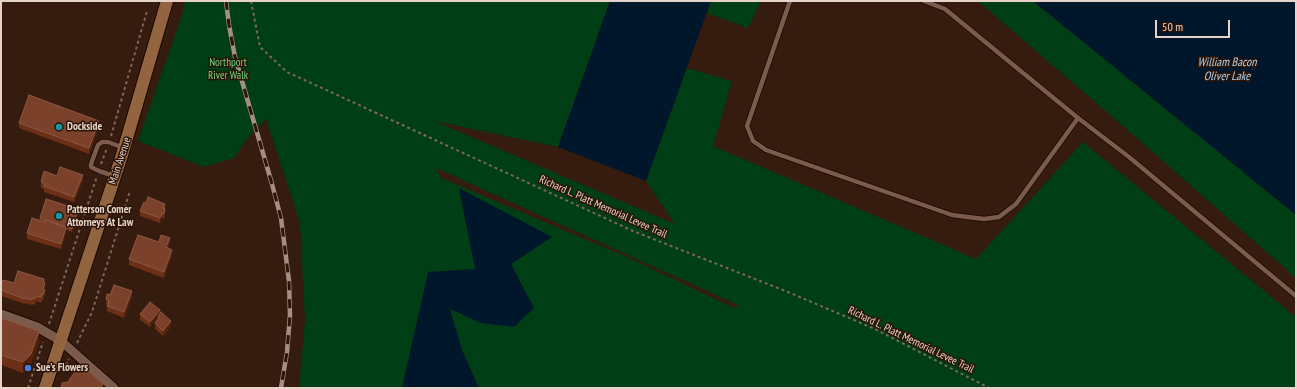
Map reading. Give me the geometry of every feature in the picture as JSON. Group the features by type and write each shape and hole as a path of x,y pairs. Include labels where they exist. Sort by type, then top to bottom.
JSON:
{"main road":[{"name":"Main Avenue","path":"45,388 124,148 167,1"}],"street":[{"path":"1,314 37,327 61,341 114,388"}],"lane":[{"path":"790,1 747,126 753,141 766,150 952,215 984,219 999,217 1016,204 1078,118"},
{"path":"924,1 945,8 1078,118 1129,157 1296,296"},
{"path":"115,176 91,167 91,164 98,145 102,142 108,142 124,148"}],"path":[{"name":"Richard L. Platt Memorial Levee Trail","path":"251,1 260,47 287,72 633,231 788,292 875,329 990,388"},
{"path":"28,388 118,114 147,11"},
{"path":"64,371 92,312 130,191"}],"green space":[{"name":"Northport River Walk","path":"185,1 610,1 558,147 434,121 675,224 646,181 687,68 732,81 713,146 976,259 1083,142 1296,317 1296,388 299,388 305,320 300,223 266,119 246,140 234,158 204,167 138,141 183,12","holes":["436,168 738,305 734,308 627,257 441,178"]},
{"path":"711,1 761,1 748,28 707,13"},
{"path":"978,1 1033,1 1296,215 1296,278 1139,140"}],"water":[{"path":"610,1 711,1 646,181 558,147"},
{"name":"William Bacon Oliver Lake","path":"1033,1 1296,1 1296,215"},
{"path":"459,188 552,237 511,264 534,308 514,327 481,323 450,309 462,350 479,388 402,388 428,272 475,269"}],"building":[{"name":"Dockside","path":"29,95 99,121 89,148 19,123"},
{"path":"60,167 83,175 74,197 44,186 45,184 41,182 44,171 57,176"},
{"path":"148,197 165,204 163,208 165,209 164,214 162,213 160,218 140,211 144,202 146,203"},
{"name":"Patterson Comer Attorneys At Law","path":"46,199 78,209 72,229 40,218"},
{"path":"32,218 46,222 46,220 66,227 61,244 27,233"},
{"path":"138,235 159,242 161,235 170,238 166,247 172,250 164,272 129,259"},
{"path":"18,271 44,279 45,283 43,289 45,290 41,297 36,296 35,299 32,298 31,300 25,299 1,290 3,280 14,283"},
{"path":"114,285 132,291 124,312 107,306 109,300 106,299 107,294 110,295"},
{"path":"150,302 160,310 150,322 140,314"},
{"path":"161,312 171,321 163,331 155,323"},
{"path":"1,318 39,331 31,354 23,362 1,355"},
{"path":"80,364 103,384 100,388 61,388 62,383 68,382"}],"railway":[{"path":"226,1 235,57 281,218 289,281 290,315 287,352 281,388"}],"place":[{"name":"Dockside","path":"59,127"},
{"name":"Patterson Comer Attorneys At Law","path":"59,216"},
{"name":"Sue's Flowers","path":"28,368"}]}
